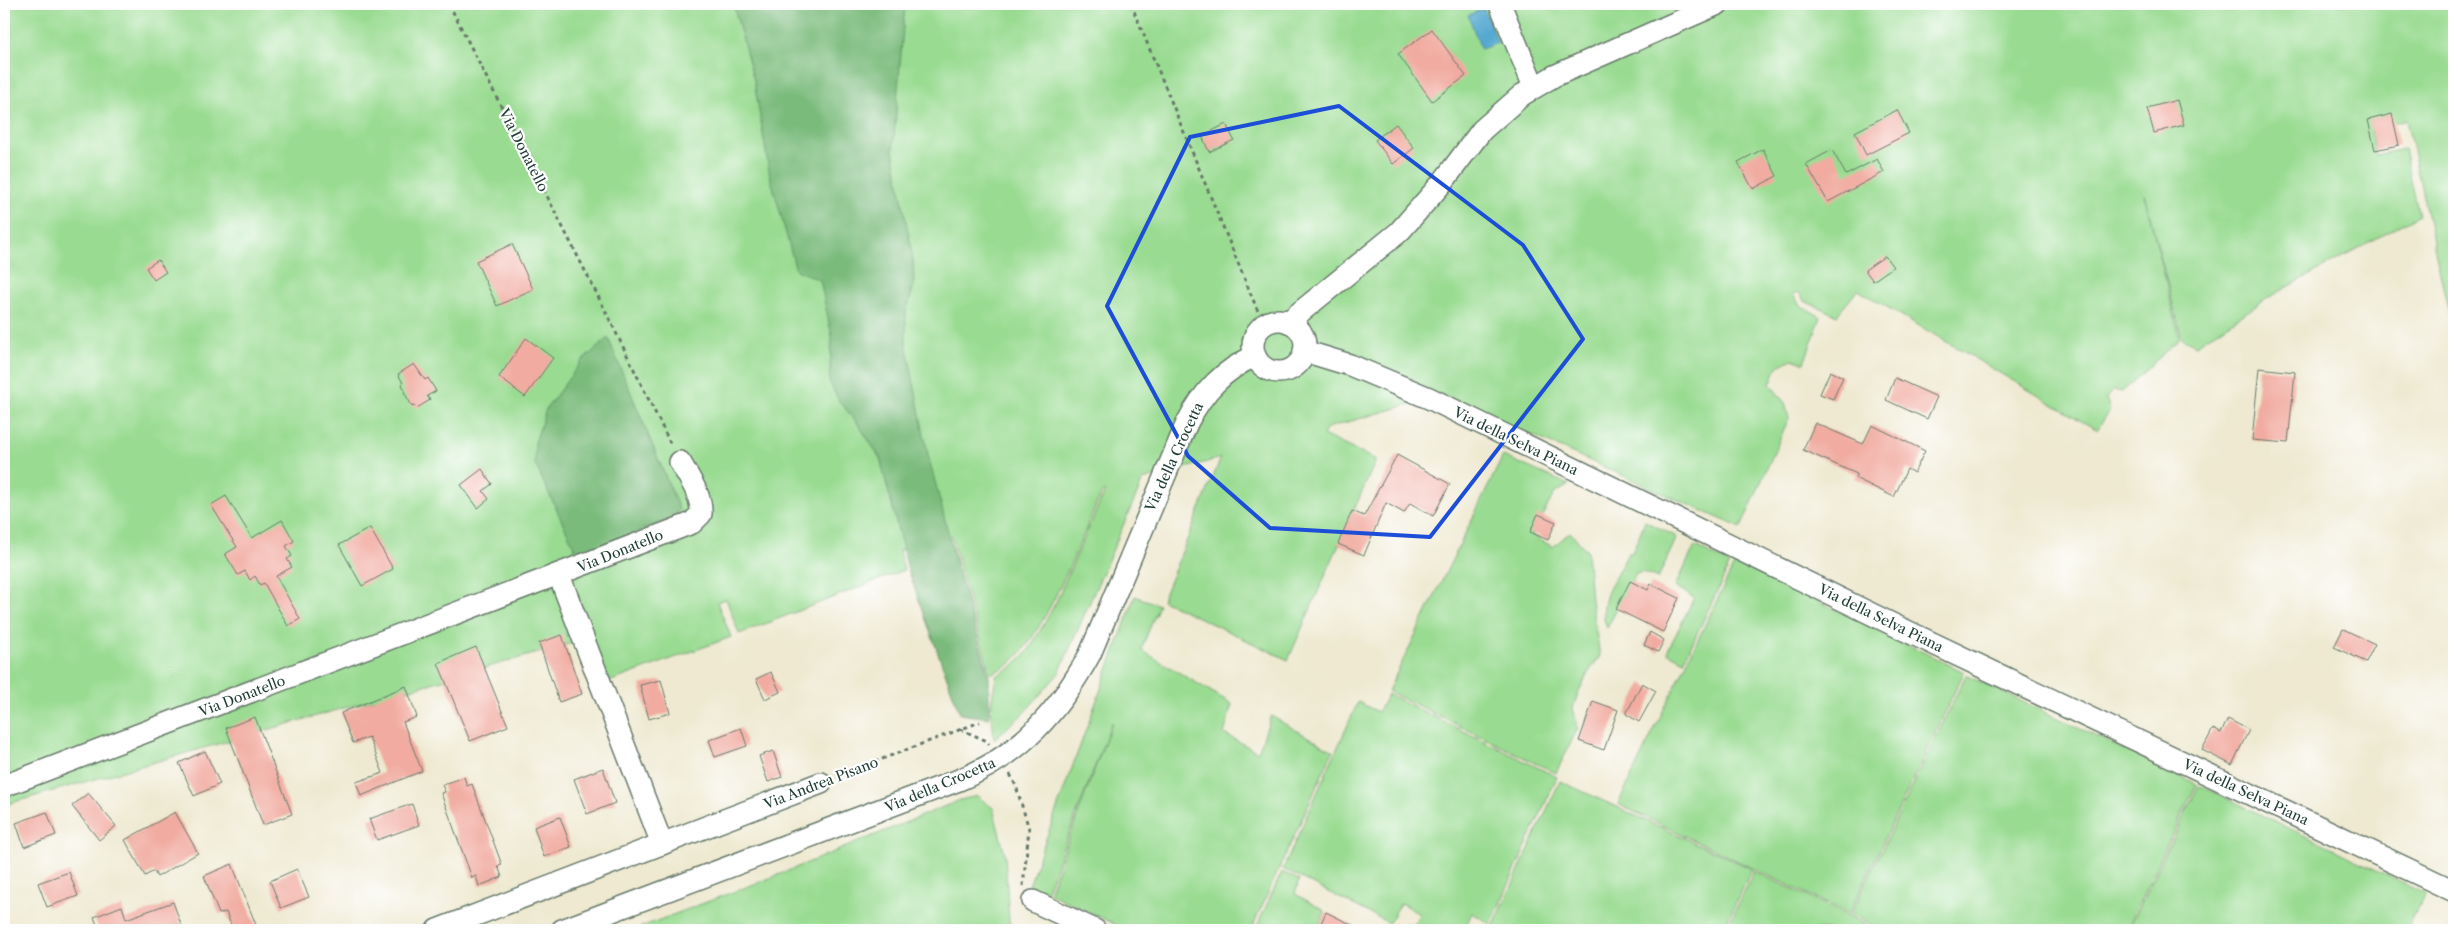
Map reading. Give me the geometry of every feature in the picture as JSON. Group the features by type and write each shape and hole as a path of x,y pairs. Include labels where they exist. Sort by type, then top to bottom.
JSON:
{"street":[{"path":"1500,4 1534,87"},
{"path":"1288,322 1399,232 1432,196 1486,126 1510,104 1554,76 1718,4"},
{"path":"1280,321 1288,322 1301,334 1304,351 1296,366 1281,372 1266,368 1255,356 1254,339 1264,326 1280,321"},
{"name":"Via della Selva Piana","path":"1304,351 1356,368 1429,398 1894,625 2454,891"},
{"name":"Via della Crocetta","path":"562,930 959,780 1001,760 1039,727 1060,702 1081,671 1098,638 1187,423 1198,403 1214,382 1255,356"},
{"name":"Via Donatello","path":"4,786 559,575 697,519 700,514 699,497 680,462"},
{"path":"559,575 662,844"},
{"name":"Via Andrea Pisano","path":"437,930 821,783"},
{"path":"1033,901 1095,930"}],"path":[{"name":"Via Donatello","path":"449,4 604,306 680,462"},
{"path":"1131,4 1264,326"},
{"name":"Via Andrea Pisano","path":"821,783 980,722"},
{"path":"960,729 987,741 1014,781 1028,821 1029,841 1023,886 1026,894 1033,901"}],"highlighted area":[{"path":"1339,106 1523,245 1583,339 1430,537 1270,528 1188,456 1107,306 1190,137"}],"green space":[{"path":"4,4 2454,4 2454,337 2406,119 2370,130 2376,155 2404,149 2419,215 2268,298 2196,345 2182,338 2144,194 2180,338 2122,392 2113,390 2106,398 2110,410 2097,430 1858,290 1837,315 1804,301 1799,293 1793,295 1800,305 1821,317 1804,363 1792,359 1777,367 1770,384 1785,403 1789,418 1741,528 1442,395 1327,428 1323,435 1376,460 1288,660 1162,600 1221,458 1143,480 1059,673 1024,713 994,739 991,704 996,676 1012,667 1028,651 1044,624 1056,602 1105,491 1102,492 1061,585 1035,633 1021,652 1008,665 990,674 951,535 899,550 904,570 739,634 726,599 717,602 731,637 606,683 590,638 4,805"},
{"path":"733,4 905,4 893,150 913,258 914,285 906,313 906,342 928,455 989,677 989,718 960,714 908,570 880,458 858,424 839,401 829,381 832,337 820,280 796,270 770,176 754,81"},
{"path":"608,338 679,509 675,517 578,555 535,464 535,443 546,409 582,361"},
{"path":"1503,456 1569,485 1554,494 1532,535 1553,547 1570,532 1587,551 1591,600 1600,656 1588,673 1578,693 1573,708 1578,728 1556,773 1388,691"},
{"path":"1645,521 1677,537 1658,578 1642,572 1636,574 1607,628 1604,618 1605,599 1628,553 1632,553"},
{"path":"1695,546 1730,564 1684,661 1667,652 1694,598 1675,586"},
{"path":"1736,561 1964,672 1849,914 1618,804"},
{"path":"1135,596 1159,605 1141,650 1232,704 1224,734 1258,752 1271,716 1333,751 1251,930 1127,930 1049,893 1112,722 1046,893 1029,885"},
{"path":"1966,675 2197,784 2126,930 1883,930 1851,914"},
{"path":"1388,694 1557,777 1491,924 1472,913 1464,930 1412,930 1419,914 1401,903 1389,923 1283,869 1358,702 1378,712"},
{"path":"1560,781 1752,869 1723,930 1484,930 1494,925"},
{"path":"2199,785 2425,893 2407,930 2128,930"},
{"path":"977,796 993,808 1005,855 1009,920 1012,930 633,930 783,873 960,800"},
{"path":"1754,871 1878,930 1726,930"},
{"path":"1282,872 1299,880 1295,894 1325,911 1317,930 1255,930"}],"water":[{"path":"1484,9 1498,43 1481,49 1468,15"}],"building":[{"path":"1432,29 1466,76 1432,101 1398,54"},
{"path":"2177,100 2184,125 2154,133 2147,108"},
{"path":"1897,110 1909,133 1866,155 1855,132"},
{"path":"2392,114 2399,145 2375,150 2368,120"},
{"path":"1226,124 1234,140 1209,152 1202,136"},
{"path":"1396,124 1414,148 1393,164 1375,140"},
{"path":"1763,149 1777,176 1753,189 1738,162"},
{"path":"1832,150 1846,175 1877,159 1884,172 1828,202 1806,164"},
{"path":"512,244 533,289 497,306 476,261"},
{"path":"1885,256 1893,267 1873,281 1865,270"},
{"path":"158,260 166,272 154,280 146,268"},
{"path":"526,338 553,358 525,397 499,377"},
{"path":"414,364 425,380 428,378 436,391 427,396 430,400 417,408 414,405 412,406 404,392 403,383 398,374"},
{"path":"2259,368 2295,372 2288,443 2252,440"},
{"path":"1830,371 1843,377 1833,399 1820,394"},
{"path":"1895,378 1937,397 1927,419 1886,400"},
{"path":"1815,423 1863,444 1872,425 1925,451 1914,473 1907,469 1894,497 1855,478 1857,474 1803,450"},
{"path":"1397,455 1450,484 1433,516 1410,503 1404,513 1386,503 1364,555 1338,544 1352,511 1364,516"},
{"path":"482,469 492,484 483,491 489,499 478,508 461,485"},
{"path":"226,496 252,538 282,520 294,541 286,546 292,556 287,559 292,567 276,576 300,619 288,626 264,583 260,585 255,576 250,580 245,571 238,575 225,554 237,547 211,505"},
{"path":"1538,514 1556,522 1548,540 1530,532"},
{"path":"370,528 393,569 362,586 339,545"},
{"path":"1630,581 1648,590 1651,584 1679,598 1663,632 1616,609"},
{"path":"2343,629 2375,644 2366,662 2334,647"},
{"path":"1650,632 1664,640 1658,652 1644,645"},
{"path":"562,635 582,694 559,702 539,643"},
{"path":"476,647 508,726 470,741 438,663"},
{"path":"771,672 780,692 765,699 756,679"},
{"path":"661,680 670,713 649,719 640,685"},
{"path":"1642,683 1656,691 1639,722 1626,714"},
{"path":"406,686 417,717 403,722 422,771 361,796 356,782 383,773 369,737 353,743 341,713"},
{"path":"1593,701 1618,710 1604,750 1579,741"},
{"path":"255,717 292,814 263,825 226,728"},
{"path":"2228,719 2249,730 2232,765 2202,750 2213,729 2221,733"},
{"path":"741,728 747,746 715,757 709,740"},
{"path":"205,751 220,784 194,796 179,763"},
{"path":"773,751 782,777 768,782 759,756"},
{"path":"603,768 615,803 587,814 574,779"},
{"path":"464,777 467,786 472,784 502,865 498,866 502,877 479,886 476,876 472,878 441,793 445,792 442,785"},
{"path":"88,793 116,826 99,840 72,806"},
{"path":"412,804 419,825 377,840 369,819"},
{"path":"47,812 56,835 24,847 16,823"},
{"path":"175,812 198,853 157,877 154,871 145,876 125,840"},
{"path":"560,817 571,847 544,857 534,827"},
{"path":"232,864 258,930 233,930 226,912 219,914 204,876"},
{"path":"297,869 309,897 281,908 270,881"},
{"path":"69,872 78,896 47,907 38,883"},
{"path":"173,902 183,930 99,930 94,917 122,906 126,919"},
{"path":"1326,912 1362,930 1318,930"}]}
